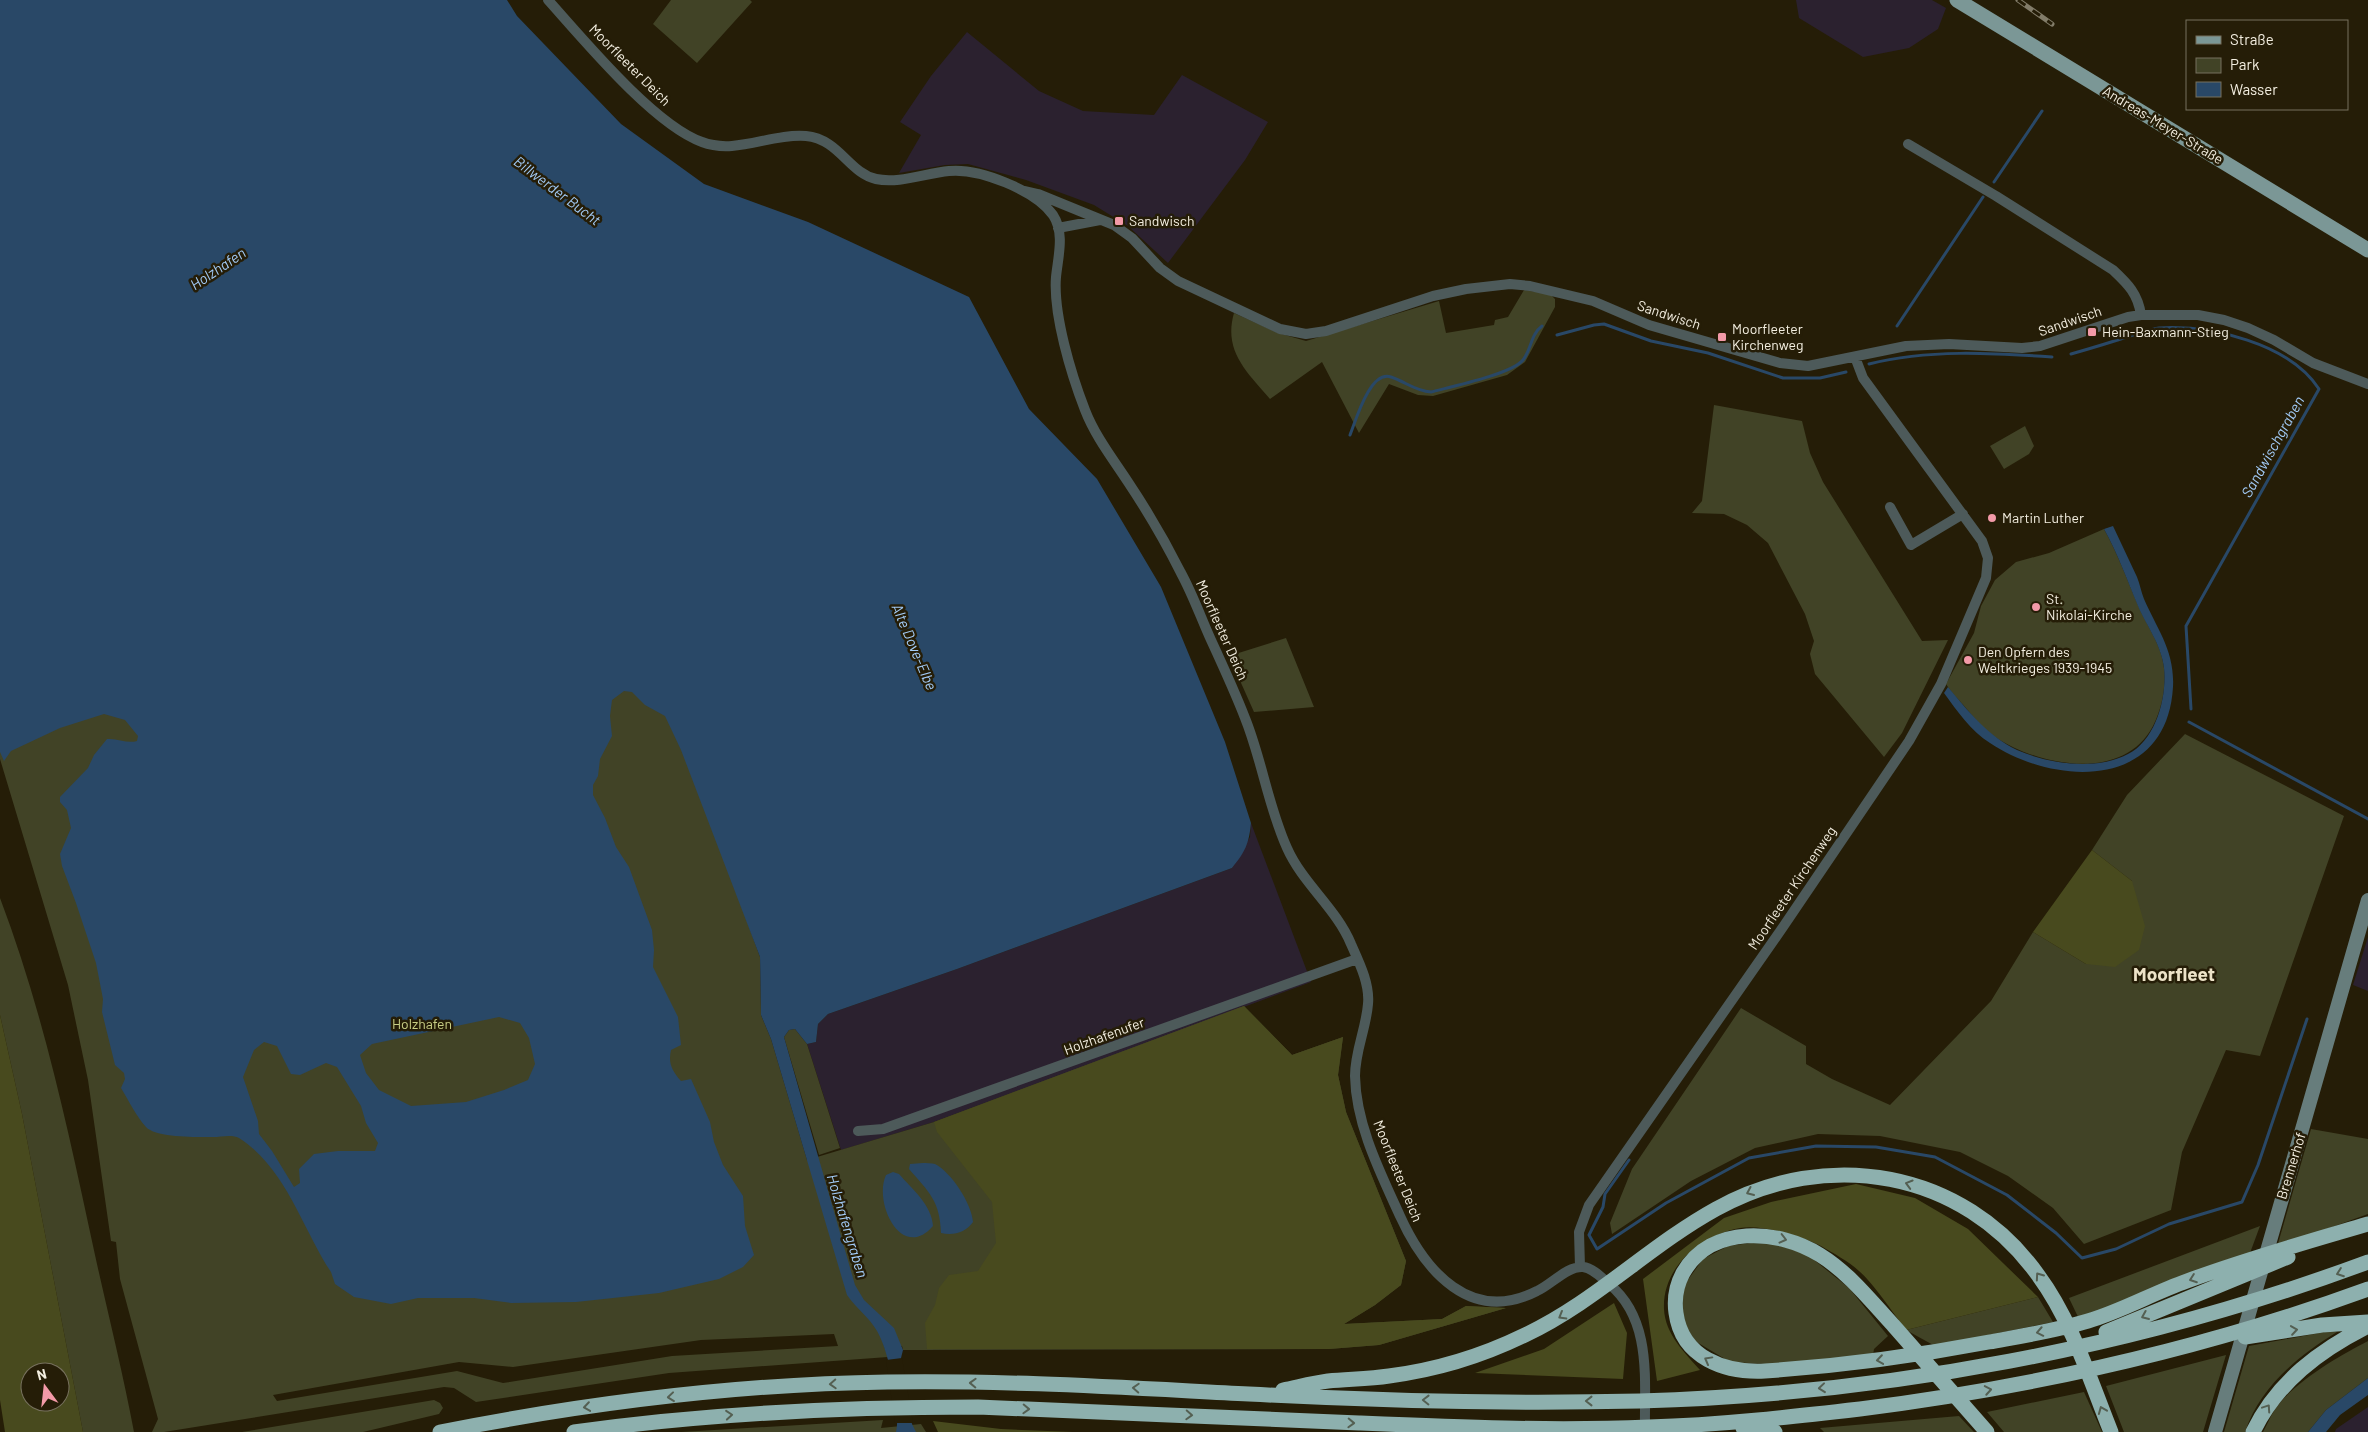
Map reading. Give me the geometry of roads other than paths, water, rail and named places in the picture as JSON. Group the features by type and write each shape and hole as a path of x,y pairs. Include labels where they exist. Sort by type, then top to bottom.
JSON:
{"highway":[{"path":"1254,1395 1328,1381 1388,1376 1452,1363 1491,1350 1531,1332 1568,1312 1697,1220 1757,1189 1795,1178 1832,1174 1868,1175 1900,1181 1955,1202 1986,1222 2018,1249 2050,1293 2063,1318 2111,1432"},
{"path":"1987,1432 1970,1413 1910,1344 1860,1289 1832,1263 1801,1245 1782,1238 1748,1235 1714,1245 1693,1260 1684,1271 1676,1292 1676,1317 1681,1333 1690,1347 1704,1359 1720,1366 1737,1370 1797,1369 1950,1349 2071,1326 2112,1313 2175,1285 2213,1271 2368,1224"},
{"path":"2060,1351 2368,1224"},
{"path":"440,1432 561,1411 635,1401 746,1389 881,1382 1092,1386 1254,1395 1484,1402 1644,1400 1801,1390 1915,1377 2060,1351 2254,1300 2368,1262"},
{"path":"574,1432 641,1423 738,1414 886,1407 978,1407 1484,1428 1645,1429 1707,1425 1820,1414 1985,1391 2066,1376 2194,1344 2368,1289"},
{"path":"2194,1344 2322,1325 2368,1324"},
{"path":"2253,1432 2284,1385 2312,1359 2368,1324"},
{"path":"1707,1425 1775,1432"}],"main road":[{"name":"Andreas-Meyer-Straße","path":"1957,0 2368,250"}],"street":[{"name":"Moorfleeter Deich","path":"548,0 643,101 675,126 701,142 731,146 794,136 810,136 832,145 863,173 874,179 899,179 949,170 968,171 991,177 1021,191 1048,210 1056,219 1060,246 1055,286 1056,302 1066,346 1087,415 1157,526 1185,580 1246,720 1280,833 1288,852 1306,882 1337,918 1349,938 1365,980 1368,1006 1356,1060 1357,1098 1372,1151 1412,1243 1437,1275 1450,1287 1481,1300 1500,1301 1535,1293 1571,1270 1580,1267"},
{"path":"1908,144 1996,196 2113,270 2128,283 2138,300 2141,315"},
{"name":"Sandwisch","path":"1021,191 1038,194 1114,224 1132,238 1160,268 1178,281 1292,333 1306,334 1326,331 1433,296 1466,289 1510,284 1565,292 1593,301 1649,325 1780,363 1808,366 1906,346 1949,344 2022,348 2040,346 2110,322 2141,315 2198,315 2224,320 2274,340 2313,363 2368,384"},
{"path":"1058,228 1101,219"},
{"name":"Moorfleeter Kirchenweg","path":"1580,1267 1579,1232 1589,1205 1909,741 1941,684 1988,570 1986,549 1862,378 1855,357"},
{"path":"1890,507 1911,545 1962,514"},
{"name":"Brennerhof","path":"2215,1432 2270,1233 2368,900"},
{"name":"Holzhafenufer","path":"858,1131 883,1130 1357,959"},
{"path":"1580,1267 1591,1269 1619,1292 1635,1317 1643,1353 1645,1429"}],"water":[{"name":"Holzhafen","path":"0,0 507,0 517,16 621,124 704,184 808,222 969,297 1029,409 1097,479 1161,587 1225,742 1251,823 1246,847 1232,868 957,969 828,1014 818,1024 816,1042 807,1044 795,1029 789,1030 784,1037 855,1285 864,1300 894,1328 903,1350 901,1358 912,1424 916,1432 896,1432 897,1410 886,1352 874,1326 847,1295 771,1039 761,1015 760,957 681,750 665,716 645,705 632,692 624,691 612,700 610,716 612,736 600,759 598,776 593,785 593,795 605,818 616,847 629,867 652,930 653,967 678,1017 681,1045 671,1050 670,1059 672,1067 681,1081 691,1079 710,1122 714,1142 723,1165 743,1196 745,1226 754,1255 743,1267 719,1279 659,1293 576,1302 511,1303 474,1298 418,1298 391,1304 354,1297 335,1284 331,1272 292,1200 269,1165 255,1151 236,1137 168,1135 151,1131 146,1127 121,1088 125,1079 124,1073 115,1065 102,1012 103,999 96,963 62,866 60,854 71,828 67,810 60,802 60,797 88,768 94,755 107,739 133,742 137,741 138,736 125,720 104,714 60,728 11,751 4,761 0,752","holes":["499,1017 520,1023 529,1038 535,1064 528,1080 466,1102 411,1106 379,1090 366,1073 360,1055 372,1044","264,1042 277,1046 291,1074 300,1075 326,1063 337,1067 361,1106 366,1123 378,1143 375,1151 338,1151 314,1154 299,1169 300,1183 294,1187 259,1134 258,1121 243,1077 254,1050"]},
{"path":"2113,526 2137,577 2144,599 2164,641 2171,662 2173,687 2166,721 2151,745 2130,762 2104,770 2075,772 2046,767 2017,757 1990,743 1971,727 1944,693 1948,687 1979,722 1997,738 2017,750 2030,755 2072,764 2102,763 2128,754 2146,739 2158,717 2164,692 2162,659 2157,643 2138,606 2104,529"},
{"path":"910,1164 935,1164 941,1168 960,1189 969,1206 973,1222 963,1231 950,1234 941,1233 936,1205 928,1191 909,1169"},
{"path":"893,1172 899,1174 929,1211 933,1226 922,1235 911,1237 901,1233 887,1213 883,1187 886,1175"},
{"path":"2368,1378 2368,1395 2340,1415 2326,1432 2308,1432 2326,1410"}],"waterway":[{"path":"1994,182 2042,111"},
{"path":"1897,326 1983,197"},
{"name":"Sandwischgraben","path":"1557,335 1604,324 1651,341 1708,353 1783,378 1820,378 1846,372"},
{"name":"Sandwischgraben","path":"1350,435 1370,388 1383,377 1391,377 1415,388 1431,392 1494,375 1517,365 1523,360 1538,329 1542,326"},
{"name":"Sandwischgraben","path":"2071,354 2159,328 2202,330 2247,340 2269,349 2289,360 2306,373 2319,389 2186,626 2191,709"},
{"name":"Sandwischgraben","path":"1869,364 1914,356 1960,353 2052,357"},
{"path":"2189,722 2368,819"},
{"path":"1629,1160 1605,1194 1603,1207 1589,1235 1597,1249 1666,1203 1749,1158 1816,1146 1876,1147 1935,1157 2007,1195 2056,1233 2082,1258 2116,1249 2169,1224 2242,1202 2258,1165 2307,1019"}],"railway":[{"path":"2018,0 2052,24"}],"place":[{"name":"Sandwisch","path":"1119,221"},
{"name":"Hein-Baxmann-Stieg","path":"2092,332"},
{"name":"Moorfleeter Kirchenweg","path":"1722,337"},
{"name":"Martin Luther","path":"1992,518"},
{"name":"St. Nikolai-Kirche","path":"2036,607"},
{"name":"Den Opfern des Weltkrieges 1939-1945","path":"1968,660"}],"district":[{"name":"Moorfleet","path":"2174,974"}],"water label":[{"name":"Billwerder Bucht","path":"557,191"},
{"name":"Alte Dove-Elbe","path":"914,647"},
{"name":"Holzhafengraben","path":"847,1226"}]}
